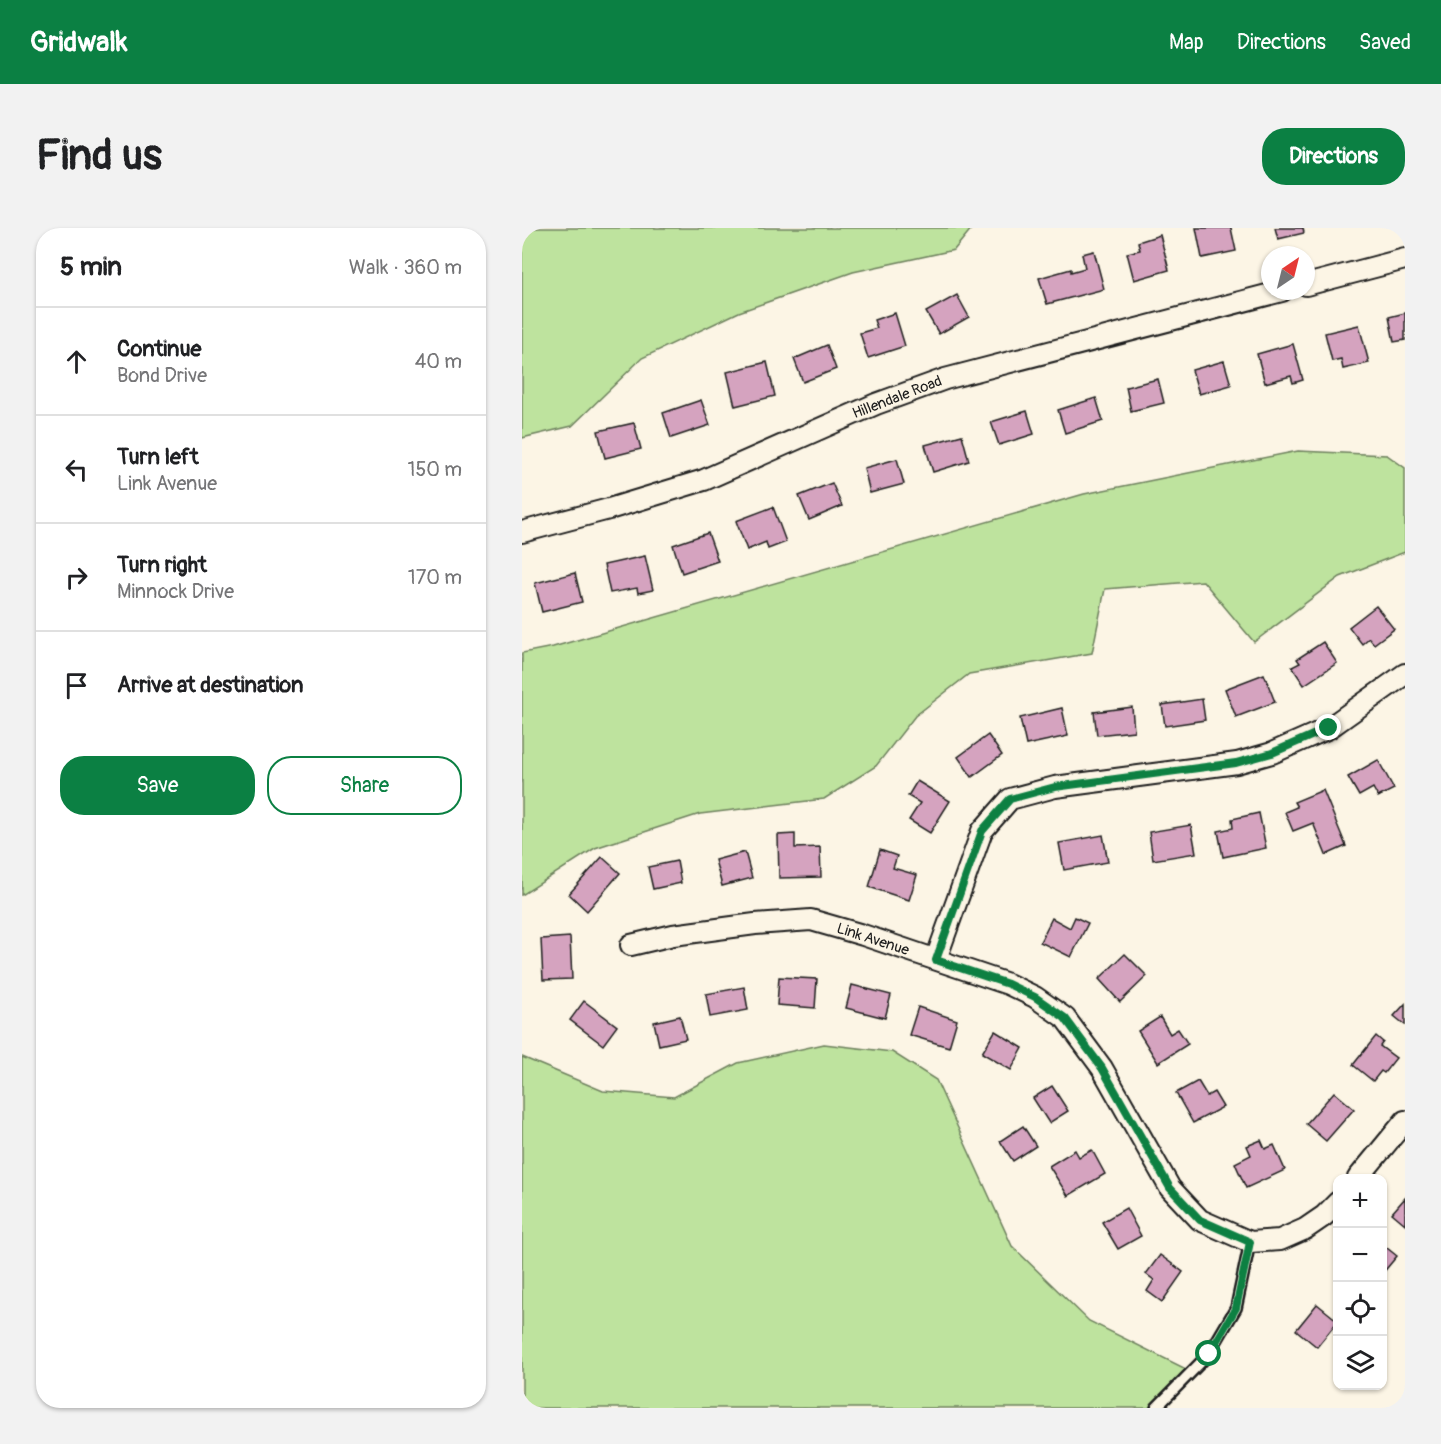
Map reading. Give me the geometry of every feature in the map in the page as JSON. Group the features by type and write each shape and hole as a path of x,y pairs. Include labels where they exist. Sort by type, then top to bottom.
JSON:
{"street":[{"path":"1315,283 1405,259"},
{"name":"Hillendale Road","path":"522,532 704,480 876,404 945,379 1261,296"},
{"path":"936,960 982,831 1010,799 1055,787 1236,763 1272,753 1329,728 1405,674"},
{"name":"Link Avenue","path":"631,945 673,935 755,924 811,920 863,935 1008,984 1035,997 1065,1018 1102,1068 1170,1188 1200,1220 1250,1242 1280,1240 1305,1229 1333,1207"},
{"path":"1362,1174 1405,1121"}],"lane":[{"path":"1156,1408 1209,1354 1236,1308 1250,1242"}],"green space":[{"path":"522,228 972,228 954,250 853,272 739,312 642,358 572,426 522,438"},
{"path":"1298,451 1387,455 1405,468 1405,552 1340,577 1254,642 1203,581 1105,589 1092,653 969,674 915,716 876,766 824,799 700,814 595,848 522,895 522,653 553,647 1084,494"},
{"path":"824,1044 892,1052 936,1080 1012,1246 1089,1321 1192,1372 1156,1408 522,1408 522,1057 603,1091 674,1097 738,1063"}],"building":[{"path":"1196,228 1231,228 1236,251 1202,258"},
{"path":"1275,228 1303,228 1304,233 1278,239"},
{"path":"1160,235 1169,270 1134,280 1127,253 1140,250 1138,242"},
{"path":"1094,251 1104,289 1047,304 1039,278 1071,269 1071,272 1085,268 1082,254"},
{"path":"957,295 969,317 939,334 926,312"},
{"path":"895,313 905,346 868,358 860,333 877,328 874,320"},
{"path":"1405,313 1405,340 1394,342 1389,317"},
{"path":"1359,325 1369,363 1343,369 1341,359 1332,361 1325,333"},
{"path":"1293,344 1303,380 1293,383 1291,376 1265,383 1257,354"},
{"path":"827,345 836,369 803,382 794,359"},
{"path":"1224,361 1231,385 1199,394 1192,370"},
{"path":"767,362 775,396 735,406 727,372"},
{"path":"1158,379 1164,403 1131,411 1126,387"},
{"path":"1096,398 1103,421 1065,433 1058,410"},
{"path":"701,400 710,425 671,438 663,413"},
{"path":"1027,411 1034,434 999,445 991,422"},
{"path":"634,423 641,449 605,458 598,431"},
{"path":"962,435 969,461 933,472 925,445"},
{"path":"897,459 904,484 870,493 864,468"},
{"path":"832,483 842,506 809,520 799,496"},
{"path":"773,507 786,542 768,549 766,542 747,550 736,521"},
{"path":"708,533 718,561 682,573 673,545"},
{"path":"645,556 653,590 638,593 637,588 610,593 604,565"},
{"path":"575,573 582,602 542,612 535,583"},
{"path":"1376,606 1394,629 1374,644 1369,638 1362,644 1349,627"},
{"path":"1323,642 1337,663 1304,685 1292,667 1300,663 1297,659"},
{"path":"1264,674 1275,702 1236,717 1225,689"},
{"path":"1202,699 1205,720 1165,726 1162,705"},
{"path":"1132,707 1134,731 1097,735 1094,712"},
{"path":"1062,708 1068,736 1026,745 1020,718"},
{"path":"988,735 1002,755 972,777 958,757"},
{"path":"1378,760 1394,789 1378,797 1373,788 1359,796 1348,777"},
{"path":"917,781 950,801 930,833 909,820 920,803 908,796"},
{"path":"1323,790 1346,846 1326,855 1313,823 1293,831 1285,812 1297,807 1294,802"},
{"path":"1259,813 1266,848 1223,857 1218,831 1233,828 1232,819"},
{"path":"1191,825 1196,853 1153,860 1149,832"},
{"path":"795,834 795,848 820,847 821,877 779,878 778,835"},
{"path":"1103,835 1108,862 1064,870 1059,843"},
{"path":"880,850 897,856 893,868 917,875 909,900 869,887"},
{"path":"745,852 752,878 722,886 715,860"},
{"path":"602,857 620,873 587,911 569,894"},
{"path":"677,861 681,883 653,889 648,867"},
{"path":"1075,917 1088,923 1071,957 1040,942 1052,918 1070,928"},
{"path":"570,937 572,979 543,980 541,939"},
{"path":"1125,954 1147,976 1120,1002 1099,979"},
{"path":"779,977 817,979 815,1008 777,1005"},
{"path":"852,985 891,995 885,1018 846,1008"},
{"path":"744,987 748,1010 710,1017 706,994"},
{"path":"584,1001 617,1026 603,1045 570,1020"},
{"path":"1405,1004 1405,1025 1394,1016"},
{"path":"918,1007 957,1020 949,1047 909,1035"},
{"path":"680,1016 686,1039 659,1045 654,1022"},
{"path":"1160,1017 1170,1034 1178,1029 1188,1044 1158,1063 1138,1031"},
{"path":"995,1031 1023,1048 1011,1070 982,1053"},
{"path":"1376,1036 1383,1042 1380,1046 1396,1058 1384,1073 1381,1071 1373,1081 1353,1065"},
{"path":"1198,1081 1207,1096 1214,1092 1223,1107 1193,1123 1176,1093"},
{"path":"1052,1086 1068,1111 1049,1123 1033,1098"},
{"path":"1334,1092 1354,1109 1326,1141 1306,1124"},
{"path":"1023,1126 1036,1146 1013,1161 1000,1141"},
{"path":"1261,1140 1265,1149 1274,1145 1285,1170 1246,1188 1235,1163 1251,1155 1247,1146"},
{"path":"1075,1150 1079,1157 1092,1150 1105,1174 1068,1196 1049,1166"},
{"path":"1405,1198 1405,1224 1392,1213"},
{"path":"1126,1208 1141,1236 1118,1249 1102,1222"},
{"path":"1387,1248 1397,1256 1387,1268"},
{"path":"1160,1255 1183,1272 1162,1302 1147,1291 1154,1280 1146,1274"},
{"path":"1317,1304 1333,1317 1333,1327 1317,1347 1296,1330"}],"route":[{"path":"1209,1354 1236,1308 1250,1242 1200,1220 1170,1188 1102,1068 1065,1018 1035,997 1008,984 936,960 982,831 1010,799 1055,787 1236,763 1272,753 1329,728"}]}
